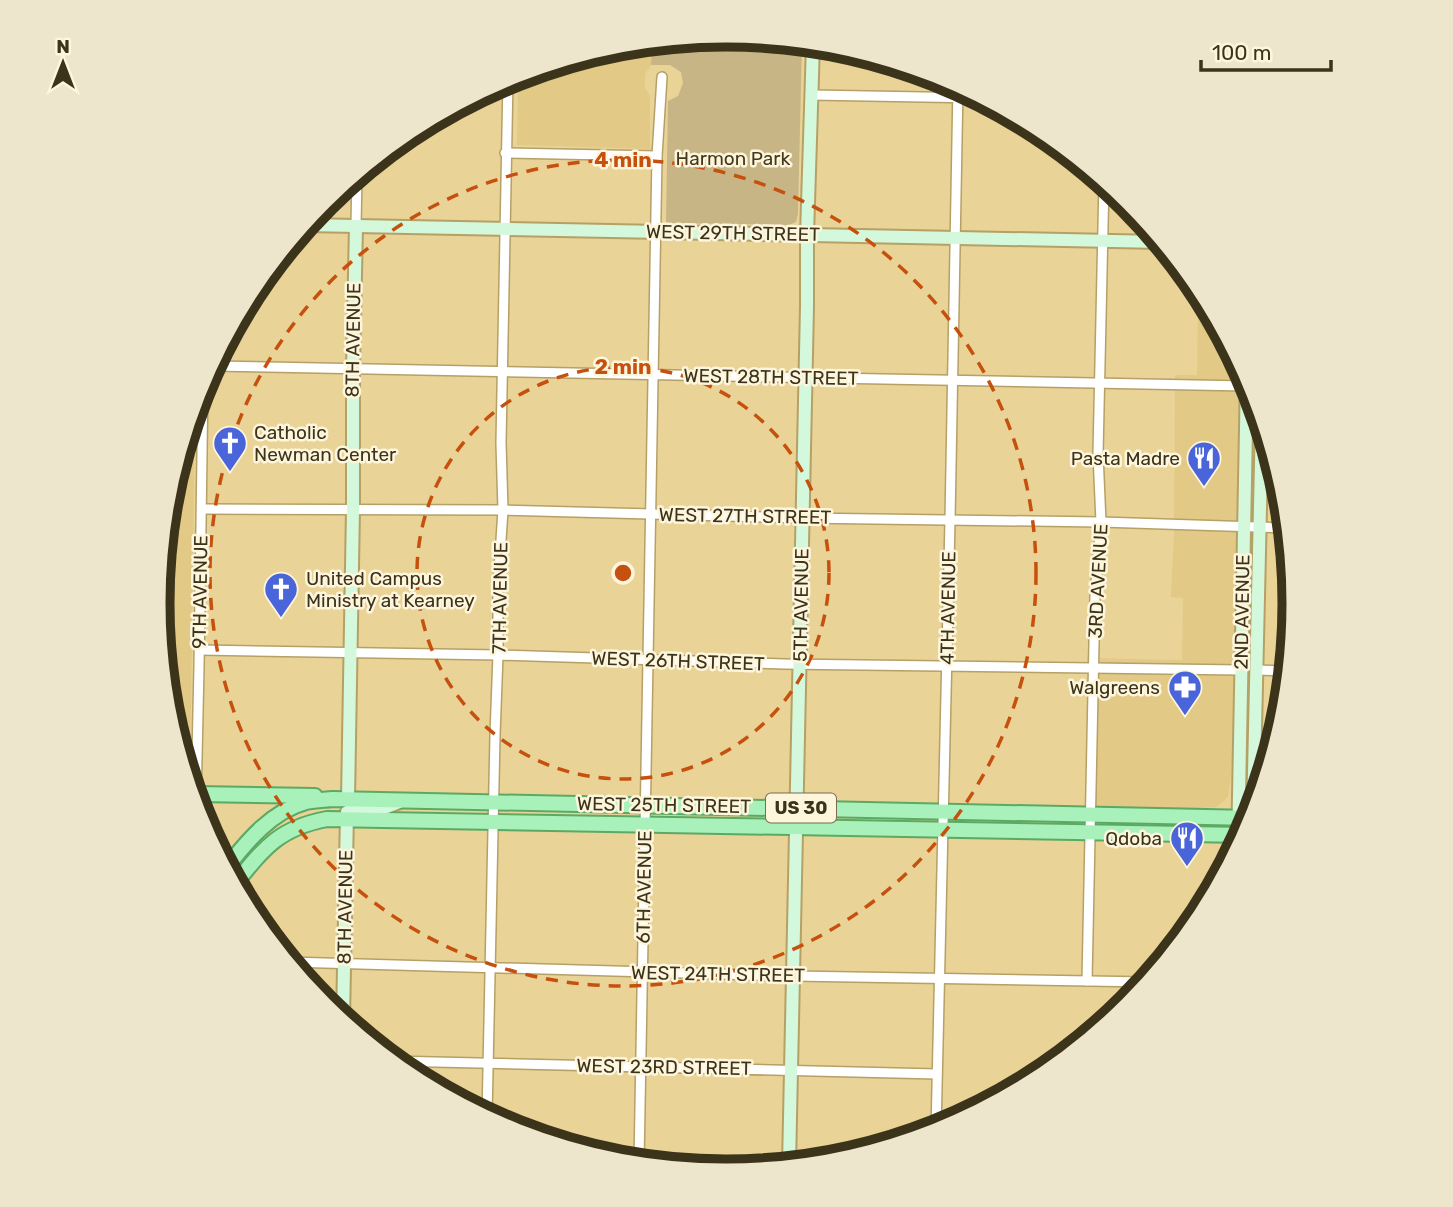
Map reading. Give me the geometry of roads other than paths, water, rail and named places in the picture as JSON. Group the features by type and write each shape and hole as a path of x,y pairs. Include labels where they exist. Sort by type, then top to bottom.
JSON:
{"main road":[{"path":"206,798 303,795 341,799"},
{"name":"WEST 25TH STREET","path":"233,859 265,825 286,810 305,803 341,799 1240,817"},
{"name":"WEST 25TH STREET","path":"242,876 267,846 293,828 327,819 1091,833 1230,839"}],"street":[{"name":"5TH AVENUE","path":"789,1156 813,54"},
{"name":"6TH AVENUE","path":"639,1153 657,156 662,77"},
{"name":"7TH AVENUE","path":"487,1105 498,585 503,510 501,443 507,93"},
{"path":"811,95 955,97"},
{"name":"4TH AVENUE","path":"936,1118 957,98"},
{"path":"505,153 657,156"},
{"name":"8TH AVENUE","path":"341,799 349,653 357,188"},
{"name":"3RD AVENUE","path":"1087,981 1095,595 1101,522 1098,454 1104,195"},
{"name":"WEST 29TH STREET","path":"319,225 1149,242"},
{"name":"WEST 28TH STREET","path":"224,366 1099,383 1236,381"},
{"name":"2ND AVENUE","path":"1245,804 1241,670 1246,406"},
{"name":"9TH AVENUE","path":"197,772 203,418"},
{"name":"2ND AVENUE","path":"1246,799 1256,670 1262,454"},
{"name":"WEST 27TH STREET","path":"202,509 503,510 1277,528"},
{"name":"WEST 26TH STREET","path":"200,650 800,664 1241,670"},
{"path":"1256,670 1279,671"},
{"path":"347,819 347,812 351,810 387,807 406,800"},
{"name":"8TH AVENUE","path":"343,1006 347,819"},
{"name":"WEST 24TH STREET","path":"302,962 793,976 1134,982"},
{"name":"WEST 23RD STREET","path":"411,1061 937,1074"}],"place":[{"name":"Catholic Newman Center","path":"230,473"},
{"name":"Pasta Madre","path":"1204,488"},
{"name":"United Campus Ministry at Kearney","path":"281,619"},
{"name":"Walgreens","path":"1185,717"},
{"name":"Qdoba","path":"1187,868"}],"park label":[{"name":"Harmon Park","path":"733,158"}]}
